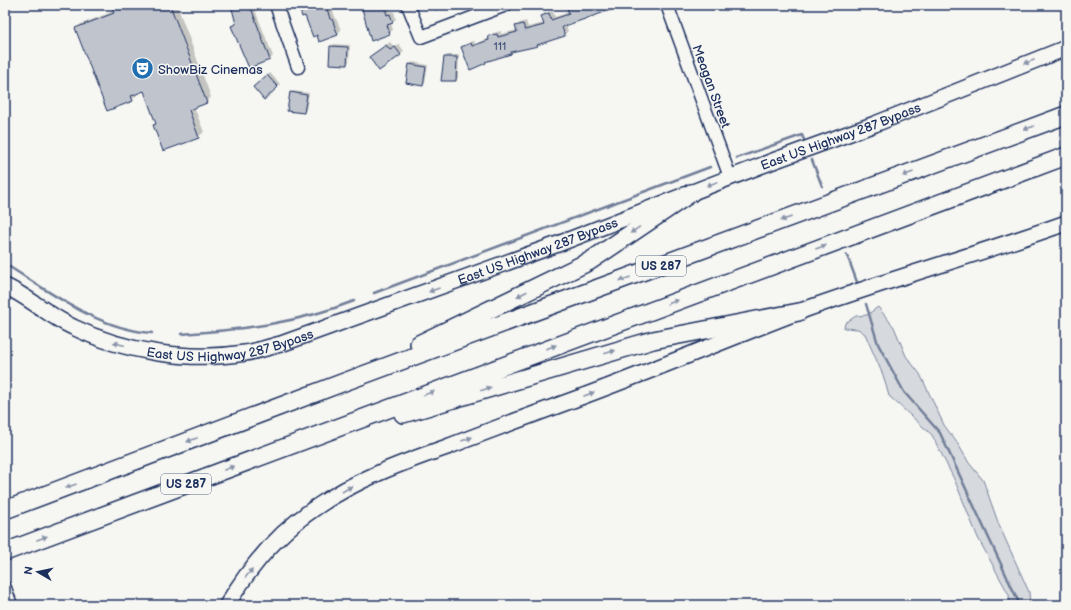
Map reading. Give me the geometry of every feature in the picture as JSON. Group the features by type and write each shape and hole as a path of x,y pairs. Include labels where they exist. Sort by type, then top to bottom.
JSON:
{"highway":[{"name":"US 287","path":"5,510 1066,115"},
{"name":"US 287","path":"5,552 1066,156"},
{"path":"255,416 270,403 409,349 590,261 691,193"},
{"path":"367,416 389,416 408,412 653,340 799,312"}],"main road":[{"name":"East US Highway 287 Bypass","path":"5,286 71,327 90,336 118,344 142,350 188,355 216,356 245,353 281,344 403,301 730,177 875,124 1066,48"},
{"path":"227,605 239,586 264,554 290,527 315,508 354,484 394,466 579,398 799,312 935,265 1066,223"}],"street":[{"path":"276,5 298,67"},
{"path":"408,5 421,37 506,5"},
{"name":"Meagan Street","path":"667,5 730,177"},
{"path":"5,588 11,604"}],"shaded area":[{"path":"878,307 894,327 906,356 920,374 944,425 958,444 969,463 983,480 999,525 1029,592 1030,605 1010,605 1009,595 978,538 955,481 932,435 889,396 883,375 865,334 858,329 844,328 845,323 856,316 867,315"}],"building":[{"name":"ShowBiz Cinemas","path":"111,5 170,5 207,103 189,110 199,138 163,151 153,125 156,124 144,91 131,96 133,101 107,111 75,28 114,13"},
{"path":"231,5 250,5 270,60 249,68 231,26 236,24"},
{"path":"303,5 326,5 330,19 332,19 338,35 319,42 317,35 313,37 305,16 302,17 299,7"},
{"path":"361,5 384,5 387,15 390,14 393,23 387,25 390,34 371,41"},
{"path":"575,5 622,6 562,27 565,36 537,45 538,46 511,52 511,54 485,62 486,63 470,70 461,47 471,43 472,46 489,40 488,36 497,34 498,37 517,32 515,26 523,24 525,30 544,25 541,16 549,13 551,20 569,14 567,8"},
{"path":"386,45 390,50 395,47 401,55 379,71 369,57"},
{"path":"330,46 348,47 347,65 329,64"},
{"path":"444,57 457,57 456,81 441,81"},
{"path":"409,64 426,67 423,86 406,83"},
{"path":"267,75 278,87 264,100 253,87"},
{"path":"290,92 307,95 304,113 287,111"}],"waterway":[{"path":"737,158 802,135 804,140"},
{"path":"812,160 822,186"},
{"path":"374,293 710,167"},
{"path":"847,255 857,282"},
{"path":"5,264 75,308 93,317 132,330 152,333"},
{"path":"181,334 247,328 290,320 333,309 354,301"},
{"path":"866,304 878,344 904,392 940,433 1020,605"}],"place":[{"name":"ShowBiz Cinemas","path":"142,69"}]}
